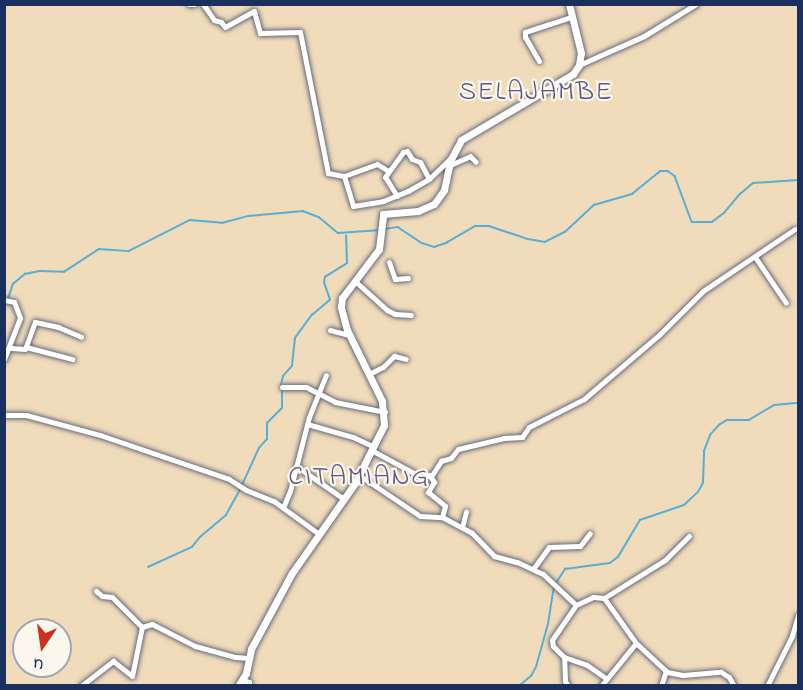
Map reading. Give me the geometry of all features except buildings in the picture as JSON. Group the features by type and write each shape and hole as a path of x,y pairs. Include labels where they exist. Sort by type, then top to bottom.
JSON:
{"street":[{"path":"189,4 194,4"},
{"path":"203,4 214,20 221,22 225,27 254,11 260,33 300,32 328,173 330,176 344,176 377,164 388,171"},
{"path":"569,4 581,53 579,65"},
{"path":"344,176 353,206 397,196 429,179 449,162 463,138 521,103 568,79 579,65 637,40 696,4"},
{"path":"539,61 525,37 525,32 571,17"},
{"path":"397,196 385,178 401,154 407,151 412,159 420,162 429,179"},
{"path":"449,162 470,156 476,162"},
{"path":"249,686 249,682 240,682 253,645 295,567 344,499 374,449 382,429 385,412 370,373 349,336 341,302 379,249 382,216 386,212 415,212 434,204 444,190 449,162"},
{"path":"307,424 353,437 418,476 429,475 441,460 452,457 458,449 504,438 522,437 529,427 584,399 658,335 703,291 795,229"},
{"path":"755,257 786,303"},
{"path":"389,262 395,279 408,278"},
{"path":"356,282 387,310 395,314 411,315"},
{"path":"4,300 14,302 20,315 17,328 10,340 11,348 4,359"},
{"path":"11,348 23,350 26,347 35,322 58,327 81,337"},
{"path":"330,330 349,336"},
{"path":"26,347 72,359"},
{"path":"370,373 383,367 394,356 406,359"},
{"path":"283,508 297,466 307,424 326,375"},
{"path":"282,387 306,387 335,402 385,412"},
{"path":"4,414 26,415 110,438 229,479 283,508 319,534"},
{"path":"297,466 344,499"},
{"path":"359,475 420,516 442,517 462,527 476,537 494,556 533,569 550,578 555,586 576,605"},
{"path":"429,475 434,482 429,494 445,508 442,517"},
{"path":"462,527 466,512"},
{"path":"533,569 549,547 580,546 590,533"},
{"path":"568,686 565,681 564,657 552,640 576,605 587,598 604,598 665,560 689,536"},
{"path":"96,591 102,596 112,597 142,627"},
{"path":"604,598 636,643 666,671 683,675 721,672 729,677 734,686"},
{"path":"767,686 792,636 798,615"},
{"path":"142,627 152,624 195,646 235,657 249,658"},
{"path":"81,686 113,661 132,676 142,627"},
{"path":"601,686 636,643"},
{"path":"564,657 587,665 607,679"},
{"path":"661,686 666,671"}],"waterway":[{"path":"385,229 398,227 422,243 434,247 446,243 475,226 489,226 545,242 565,232 594,205 632,194 660,171 668,171 675,176 692,222 712,222 753,183 798,180"},
{"path":"8,299 13,284 25,274 41,271 64,272 99,249 129,251 190,220 222,223 249,216 303,211 319,217 338,233 377,230"},
{"path":"281,385 283,376 292,366 295,338 312,315 330,300 324,283 325,277 347,263 346,236"},
{"path":"242,485 259,448 267,439 267,423 282,408 282,389"},
{"path":"556,583 565,569 610,563 618,557 640,520 684,505 698,492 703,483 704,451 710,435 719,425 727,420 749,420 774,405 798,403"},
{"path":"148,567 192,547 226,515 240,490"},
{"path":"519,686 531,676 536,667 548,624 554,588"}],"district":[{"name":"SELAJAMBE","path":"536,93"},
{"name":"CITAMIANG","path":"359,478"}]}
